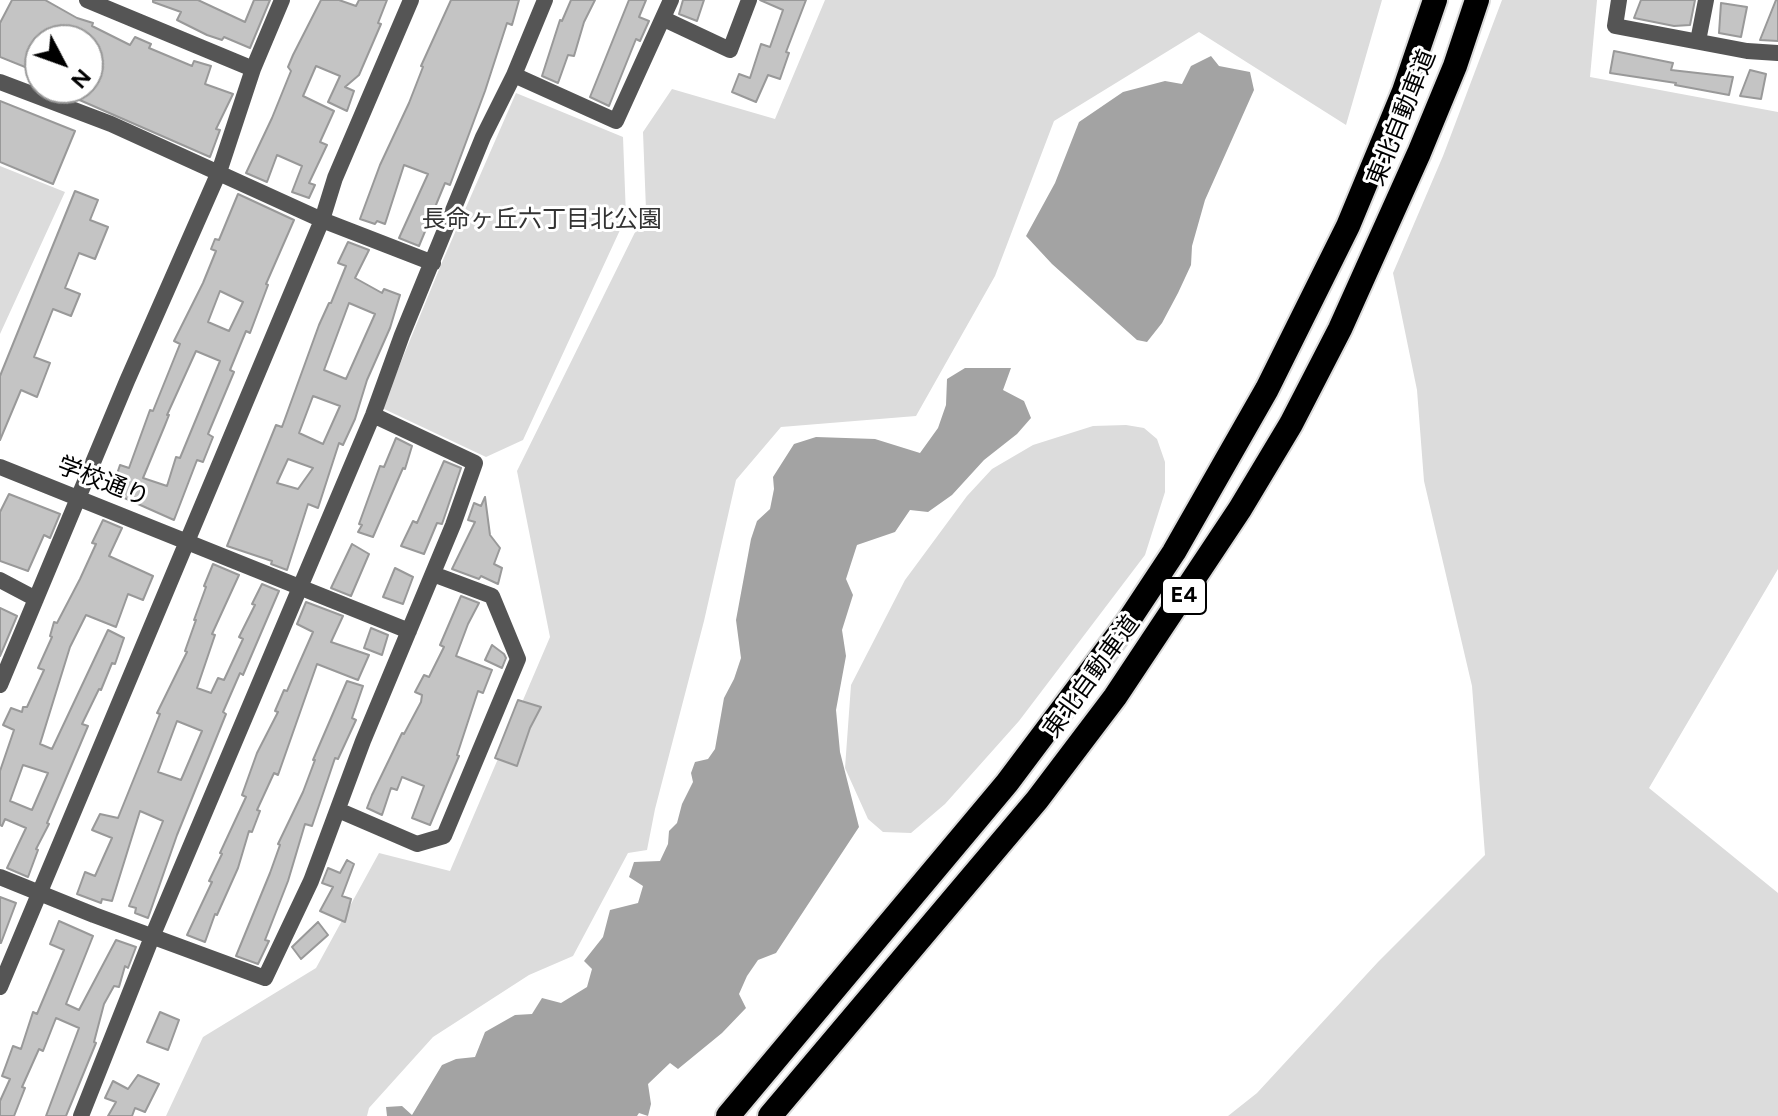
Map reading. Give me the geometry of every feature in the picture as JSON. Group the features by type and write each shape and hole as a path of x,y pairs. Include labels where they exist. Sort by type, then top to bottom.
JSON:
{"highway":[{"name":"東北自動車道","path":"728,1116 1007,783 1102,658 1174,552 1267,389 1348,226 1404,91 1435,0"},
{"name":"東北自動車道","path":"770,1116 1037,800 1115,697 1218,545 1291,424 1340,329 1419,153 1455,66 1477,0"}],"street":[{"path":"87,0 253,69"},
{"path":"0,685 77,498 219,172 253,69 282,0"},
{"path":"0,987 322,220 335,178 411,0"},
{"path":"81,1116 152,937 373,415 402,335 483,137 514,75 545,0"},
{"path":"514,75 616,121 671,0"},
{"path":"664,19 730,50 749,0"},
{"path":"1619,0 1615,26 1747,51 1778,53"},
{"path":"1698,41 1706,0"},
{"path":"0,82 111,124 322,220 433,263"},
{"path":"0,877 265,978 311,881 475,463 373,415"},
{"name":"学校通り","path":"0,467 409,631"},
{"path":"338,810 417,844 444,836 518,659 492,596 433,574"},
{"path":"0,580 36,599"}],"green space":[{"path":"825,0 1382,0 1346,125 1199,32 1054,121 995,276 916,416 781,427 736,480 647,850 628,853 573,956 529,975 433,1037 369,1108 367,1116 166,1116 203,1037 316,968 379,853 450,871 550,637 517,471 646,210 643,132 672,89 775,119"},
{"path":"1502,0 1597,0 1590,77 1778,112 1778,569 1649,788 1778,893 1778,1116 1228,1116 1257,1093 1378,962 1485,855 1472,686 1424,481 1417,390 1393,273 1443,156"},
{"name":"長命ヶ丘六丁目北公園","path":"516,93 623,137 626,217 523,440 486,457 382,408"},
{"path":"0,166 65,192 0,334"},
{"path":"1093,426 1144,428 1157,439 1165,462 1165,492 1145,555 1019,721 945,804 911,833 883,832 868,819 845,768 851,685 905,580 967,496 992,469 1033,445"}],"shaded area":[{"path":"1211,56 1219,66 1250,72 1254,90 1205,200 1192,246 1191,265 1178,293 1162,323 1147,342 1137,340 1052,264 1026,236 1055,183 1079,122 1123,92 1165,81 1182,84 1191,66"},
{"path":"965,368 1011,368 1003,390 1024,401 1031,418 1017,434 984,460 952,495 928,512 910,510 895,532 857,545 846,579 853,595 842,630 846,656 836,710 840,752 859,827 776,953 758,960 747,976 739,994 746,1008 722,1033 678,1069 670,1063 648,1084 651,1104 648,1116 639,1113 637,1116 387,1116 386,1107 402,1106 412,1115 442,1065 456,1059 475,1057 485,1032 515,1015 532,1014 542,998 561,1003 587,987 592,969 584,961 603,937 610,910 638,903 643,886 629,877 634,862 660,861 668,844 669,831 677,823 693,782 691,773 695,762 708,759 715,749 724,698 741,658 736,620 751,539 757,521 770,509 773,477 794,444 816,437 875,439 920,453 938,428 946,405 947,379"}],"building":[{"path":"12,0 45,0 77,18 93,23 24,24 24,67 0,57 0,23"},
{"path":"153,0 198,0 245,22 254,0 270,0 250,48 224,37 222,40 207,35 177,20 181,12"},
{"path":"321,0 339,0 356,6 359,0 387,0 378,23 381,24 359,75 345,87 354,91 347,111 328,102 340,76 316,66 303,96 334,111 320,142 327,145 309,183 315,185 309,198 292,192 302,166 277,155 267,182 246,173 291,71 288,67 293,55"},
{"path":"451,0 519,0 512,25 507,23 450,185 445,183 419,246 399,238 428,174 404,165 385,224 360,219"},
{"path":"571,0 595,0 584,22 574,56 568,55 558,83 542,76 560,20"},
{"path":"629,0 646,0 639,17 649,21 640,41 636,39 609,106 590,97"},
{"path":"683,0 704,0 697,21 679,14"},
{"path":"760,0 806,0 786,52 789,53 780,79 768,75 756,102 732,92 739,74 750,78 761,44 770,47 783,10"},
{"path":"1641,0 1695,0 1690,25 1674,26 1634,18"},
{"path":"1776,0 1778,41 1760,40"},
{"path":"1721,3 1747,7 1741,37 1719,33"},
{"path":"104,32 130,45 135,37 151,44 149,48 192,66 194,61 211,66 205,84 233,94 216,129 220,130 210,157 89,104 104,104"},
{"path":"1614,51 1673,63 1671,70 1733,77 1729,95 1610,73"},
{"path":"1750,70 1766,74 1761,99 1740,96"},
{"path":"0,101 75,131 53,184 0,162"},
{"path":"75,191 98,200 90,220 108,227 95,259 79,253 65,288 80,294 71,316 53,309 34,357 50,363 37,397 21,390 0,440 0,376"},
{"path":"238,194 294,220 266,284 250,333 246,331 230,370 234,372 208,434 213,437 203,462 197,460 174,520 111,492 120,465 129,468 150,410 153,411 180,344 174,341 216,251 211,249 215,239 219,240","holes":["220,291 243,302 229,331 208,322","196,351 220,361 180,458 176,457 167,486 143,478"]},
{"path":"348,242 369,250 355,278 382,293 384,289 400,295 355,419 343,445 339,443 318,508 308,504 287,570 271,564 272,561 227,546 276,425 282,427 319,325 346,266 338,263","holes":["349,303 375,314 346,379 324,370","313,396 340,406 323,444 299,433","288,459 313,468 298,489 277,483"]},
{"path":"396,438 412,446 405,469 373,537 358,532 362,525 359,524 380,466 384,467"},
{"path":"444,461 461,468 442,524 437,523 424,554 401,546 413,521 417,523"},
{"path":"9,494 60,514 50,538 44,535 28,571 0,561 0,512"},
{"path":"485,497 490,535 500,548 494,564 502,568 498,584 452,569 475,522 468,520 474,503 481,506"},
{"path":"103,520 122,528 109,556 153,576 143,600 128,594 116,627 86,615 70,647 40,744 52,749 108,630 124,638 115,664 112,663 82,724 88,726 36,849 28,877 7,868 26,828 5,819 0,825 0,771 14,730 3,725 11,708 22,712 23,707 27,707 44,670 38,668 52,637 54,622 57,623 80,579 96,544 92,543","holes":["23,765 48,773 32,810 10,801"]},
{"path":"352,544 369,554 351,596 331,588"},
{"path":"213,564 239,575 212,634 215,635 197,688 211,693 218,678 224,680 243,639 239,637 262,584 279,591 243,675 240,673 223,712 226,714 177,835 148,918 135,913 136,908 129,906 163,821 140,811 112,901 102,899 101,903 77,894 85,872 95,876 112,838 92,830 100,814 118,818 160,714 157,713 187,652","holes":["177,721 202,731 181,780 158,772"]},
{"path":"395,568 413,577 403,604 383,597"},
{"path":"461,596 479,603 456,656 492,670 483,693 478,691 459,756 430,825 412,818 424,786 402,777 397,790 391,788 382,815 367,808 402,733 421,702 422,695 415,692 424,675 429,677 444,647 440,645"},
{"path":"306,602 343,616 331,642 369,655 358,680 317,664 278,775 274,773 257,810 260,811 252,832 249,831 238,868 205,942 187,935 246,797 242,795 257,753 313,632 297,624"},
{"path":"0,608 17,616 0,656"},
{"path":"371,628 388,635 382,655 364,648"},
{"path":"492,645 506,658 502,668 485,660"},
{"path":"347,681 363,686 352,718 356,720 338,759 335,758 312,826 305,824 288,881 265,940 269,941 258,964 236,956 270,873 278,844 303,792 313,760"},
{"path":"518,700 541,707 517,766 495,758"},
{"path":"347,860 354,864 342,896 351,899 345,922 320,911 333,887 322,883 328,868 340,873"},
{"path":"0,897 16,903 1,943 0,943"},
{"path":"59,921 93,936 66,1004 79,1010 116,940 136,947 128,968 125,966 119,987 114,986 104,1004 96,1043 66,1116 46,1116 79,1028 56,1018 43,1051 39,1049 22,1087 25,1088 14,1116 0,1116 0,1101 10,1079 2,1076 13,1046 21,1049 33,1012 37,1014 64,950 50,944"},
{"path":"318,922 328,935 301,959 292,947"},
{"path":"160,1012 179,1020 168,1050 147,1042"},
{"path":"138,1075 159,1084 145,1112 135,1108 132,1116 108,1116 116,1102 105,1098 113,1081 128,1089"}]}
